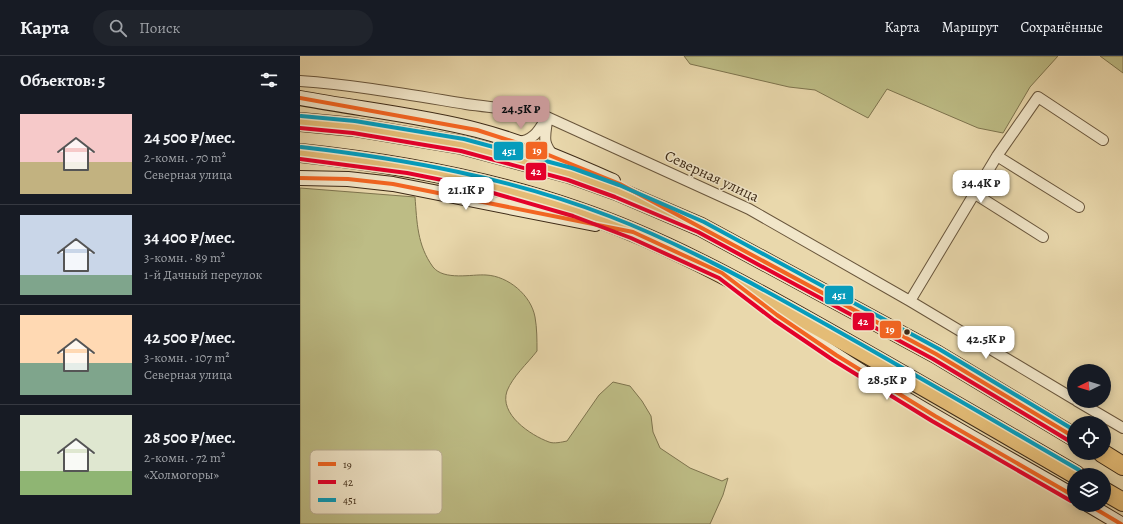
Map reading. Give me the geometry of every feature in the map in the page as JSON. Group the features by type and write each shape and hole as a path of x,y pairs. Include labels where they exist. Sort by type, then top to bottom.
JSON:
{"highway":[{"path":"300,122 354,127 420,137 508,156 570,174 674,214 701,227 936,354 1067,433"},
{"path":"300,153 408,167 464,178 575,210 633,232 722,273 877,359 1067,470"},
{"path":"1111,459 1123,466"},
{"path":"1111,495 1123,502"}],"main road":[{"path":"300,98 435,121 477,130 554,156 620,184 674,214"},
{"path":"300,104 347,107"},
{"path":"300,173 440,193 633,232"},
{"path":"300,178 348,179"},
{"path":"722,273 777,315 836,355 935,416 1067,492"},
{"path":"1101,512 1121,524"}],"street":[{"name":"Северная улица","path":"300,81 372,89 472,104 510,108 529,111 547,117 749,209 910,301 1067,395"},
{"path":"910,301 997,156 1038,97 1103,140"},
{"path":"513,142 526,141 536,134 547,117"},
{"path":"547,117 544,140 547,148 554,156"},
{"path":"997,156 1079,207"},
{"path":"975,194 1043,237"},
{"path":"1089,408 1123,428"}],"shaded area":[{"path":"684,56 1058,56 1030,87 1003,133 978,128 887,89 868,118 815,90 789,87 690,64"},
{"path":"1100,56 1123,56 1123,73"},
{"path":"300,188 415,197 417,224 421,242 433,267 444,274 458,276 494,276 510,283 524,294 533,309 535,317 537,351 513,380 507,391 506,400 512,415 525,429 541,439 551,443 567,441 599,395 613,382 630,386 642,401 651,416 653,432 660,448 690,468 722,481 728,478 723,495 710,524 300,524"}],"transit line":[{"name":"19","path":"300,98 477,130 524,145 620,184 936,354 1067,433"},
{"name":"451","path":"301,116 355,121 464,139 572,168 619,185 704,222 939,349 1067,426"},
{"name":"42","path":"300,128 353,133 461,151 568,180 615,197 698,232 933,359 1067,440"},
{"name":"451","path":"301,147 418,164 496,181 572,203 638,228 695,254 779,298 1076,468"},
{"name":"42","path":"300,159 407,173 462,184 573,216 631,238 719,278 774,320 833,360 932,421 1067,499"},
{"name":"19","path":"300,178 348,179 393,184 633,232 722,273 777,315 836,355 935,416 1067,492"},
{"name":"19","path":"1101,512 1121,524"}]}
